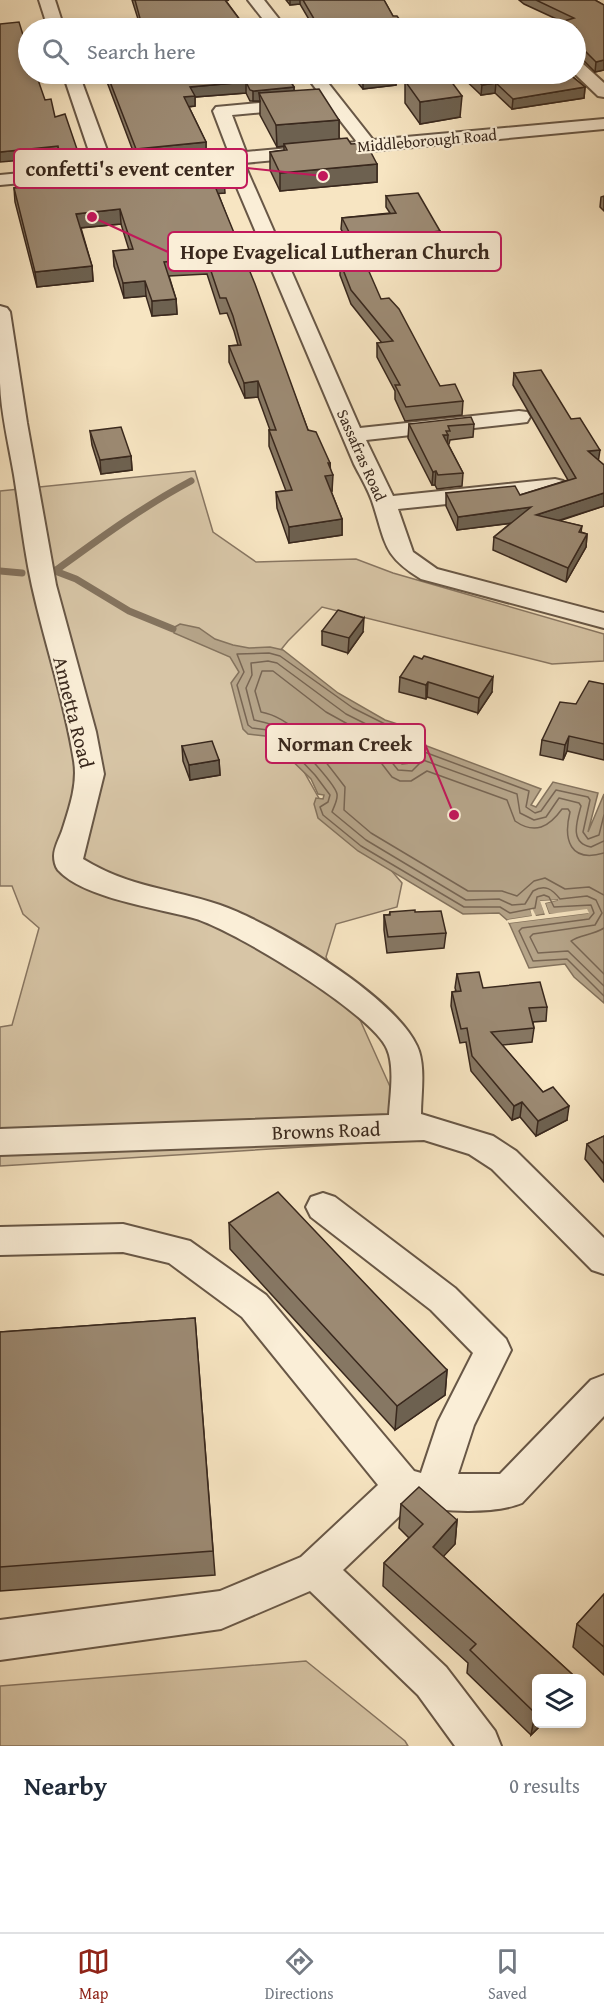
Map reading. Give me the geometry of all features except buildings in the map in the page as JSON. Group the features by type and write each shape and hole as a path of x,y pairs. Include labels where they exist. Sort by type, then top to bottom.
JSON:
{"street":[{"path":"47,0 53,18"},
{"path":"256,0 270,18"},
{"path":"586,75 604,92"},
{"path":"75,84 105,171"},
{"path":"321,84 369,146"},
{"name":"Sassafras Road","path":"334,101 222,111 237,158 353,435 385,504 396,543 403,556 429,574 604,621"},
{"name":"Middleborough Road","path":"0,180 604,124"},
{"name":"Annetta Road","path":"0,312 16,423 44,585 83,732 90,774 85,801 68,854 69,864 106,885 187,905 225,918 300,961 365,1006 396,1036 403,1048 405,1126"},
{"path":"353,435 519,417"},
{"path":"385,504 555,486"},
{"name":"Browns Road","path":"0,1142 424,1127 481,1146 504,1160 604,1260"},
{"path":"0,1640 221,1610 315,1570 418,1490 493,1350 442,1299 323,1207"},
{"path":"0,1241 123,1238 178,1251 255,1305 418,1490 509,1491 604,1391"},
{"path":"315,1570 432,1681 480,1746"}],"shaded area":[{"path":"195,471 213,532 256,562 356,559 393,573 604,634 604,661 552,664 322,607 288,641 254,683 329,816 372,848 402,883 397,907 336,924 326,957 361,1022 414,1140 0,1166 0,1027 12,1025 39,928 23,914 12,886 0,886 0,491"},
{"path":"306,1661 405,1741 408,1746 0,1746 0,1686"}],"water":[{"path":"180,624 199,628 215,639 233,645 283,650 338,693 385,720 410,728 403,758 407,759 411,740 541,789 531,805 536,807 553,782 598,793 588,832 604,794 604,1003 574,977 565,964 529,968 509,923 588,913 549,914 545,903 558,900 541,901 545,914 535,916 530,909 533,916 507,920 499,913 463,914 358,851 318,818 314,804 316,798 323,799 324,795 318,794 311,779 281,750 274,740 265,736 248,734 243,729 231,683 239,672 230,657 174,633 173,628"}],"pier":[{"path":"558,900 545,903 549,914 587,909 589,913 509,923 507,920 532,916 530,909 532,908 536,916 545,915 540,901"}],"waterway":[{"path":"173,629 129,611 76,579 55,571 138,512 191,481"},
{"path":"0,571 22,573"}],"place":[{"name":"confetti's event center","path":"323,176"},
{"name":"Hope Evagelical Lutheran Church","path":"92,217"},
{"name":"Norman Creek","path":"454,815"}]}
